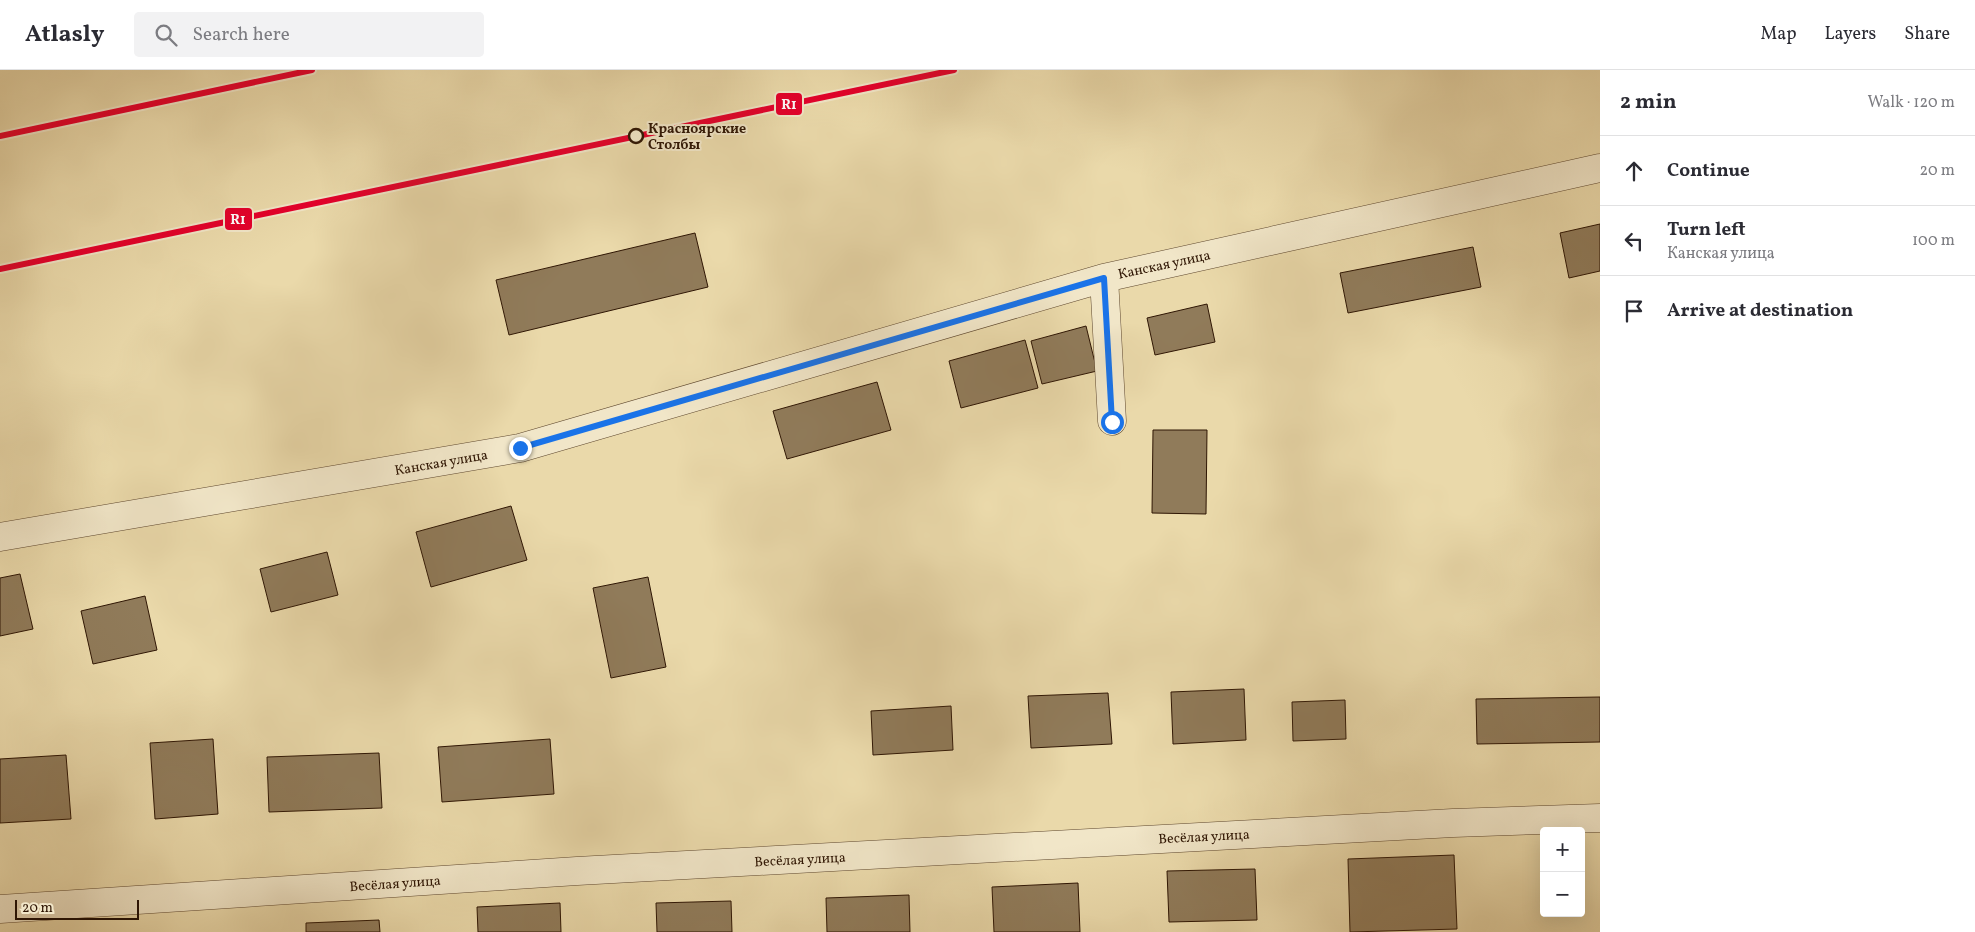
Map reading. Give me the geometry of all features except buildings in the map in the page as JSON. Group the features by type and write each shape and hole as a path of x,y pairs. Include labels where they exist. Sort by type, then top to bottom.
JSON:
{"street":[{"name":"Канская улица","path":"0,537 520,448 1104,278 1600,168"},
{"path":"1104,278 1112,422"},
{"name":"Весёлая улица","path":"0,909 597,870 1443,823 1600,818"}],"railway":[{"path":"0,136 312,70"}],"transit line":[{"name":"R1","path":"0,136 312,70"},
{"name":"R1","path":"0,269 954,70"}],"place":[{"name":"Красноярские Столбы","path":"636,136"}],"route":[{"path":"520,448 1104,278 1112,422"}]}
